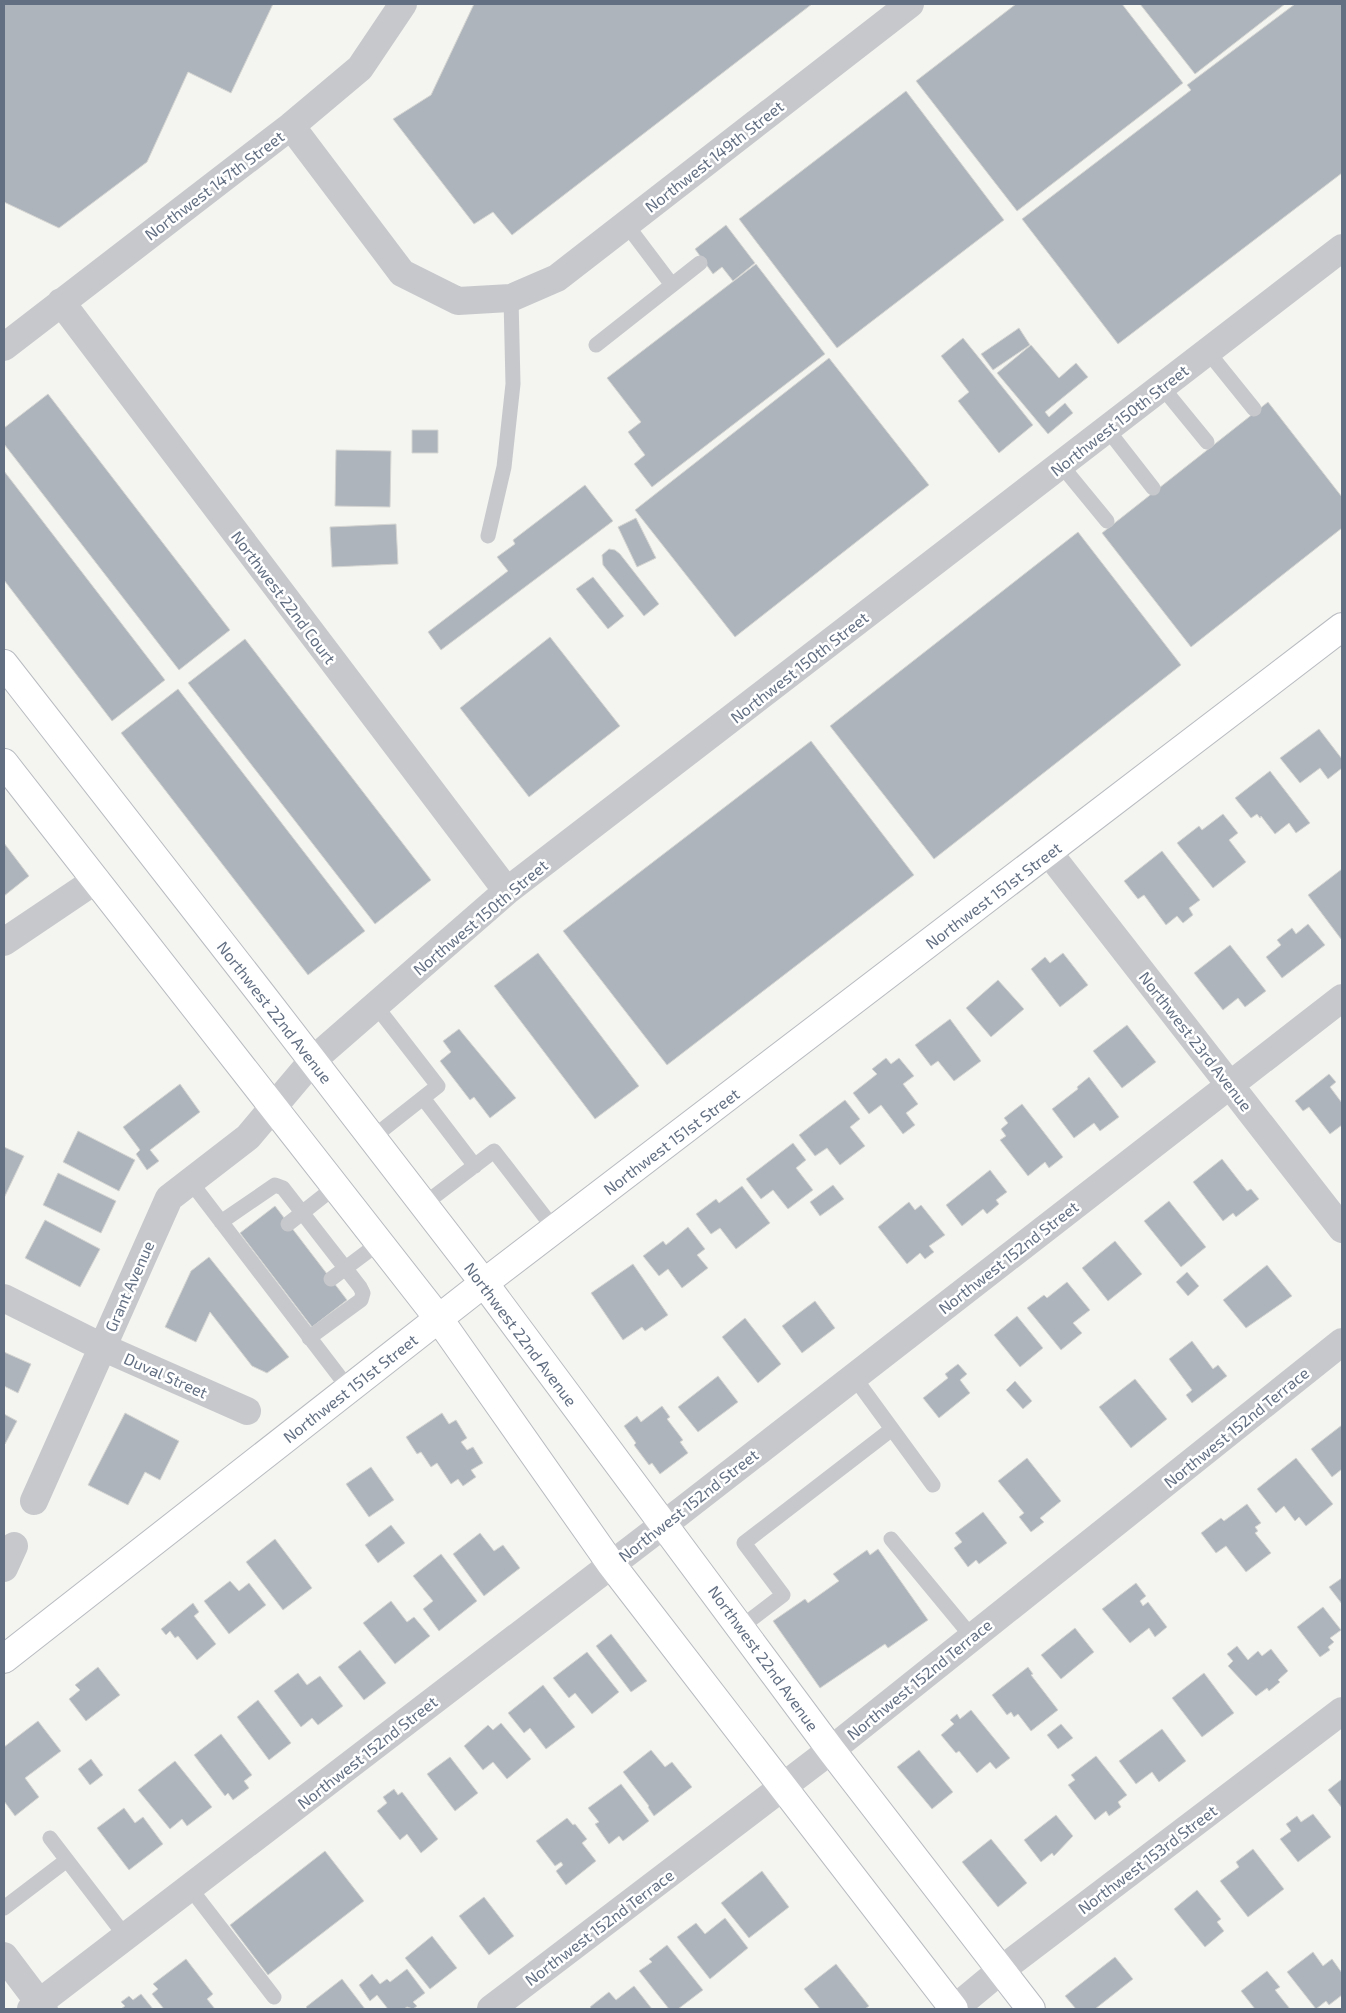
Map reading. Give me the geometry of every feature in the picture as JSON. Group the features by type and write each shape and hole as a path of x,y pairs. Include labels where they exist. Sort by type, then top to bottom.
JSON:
{"main road":[{"name":"Northwest 151st Street","path":"4,1659 554,1230 1342,627"},
{"name":"Northwest 22nd Avenue","path":"4,664 424,1205 664,1523 831,1750 1031,2009"},
{"path":"4,763 439,1319 611,1564 954,2009"}],"street":[{"name":"Northwest 147th Street","path":"4,347 291,126 360,68 403,4"},
{"name":"Northwest 149th Street","path":"511,298 557,278 910,4"},
{"path":"291,126 402,273 458,301 511,298"},
{"name":"Northwest 150th Street","path":"273,1107 313,1060 507,891 1342,248"},
{"name":"Northwest 22nd Court","path":"61,302 507,891"},
{"name":"Northwest 23rd Avenue","path":"1049,853 1342,1229"},
{"path":"4,942 96,880"},
{"name":"Northwest 152nd Street","path":"38,2007 126,1936 854,1377 1342,998"},
{"name":"Grant Avenue","path":"34,1501 169,1198 248,1137 273,1107"},
{"name":"Duval Street","path":"4,1298 102,1347 248,1411"},
{"name":"Northwest 152nd Terrace","path":"491,2009 831,1750 1342,1342"},
{"name":"Northwest 153rd Street","path":"954,2009 1001,1970 1342,1711"},
{"path":"4,1956 38,2007"}],"lane":[{"path":"626,224 672,285"},
{"path":"596,345 700,263"},
{"path":"488,536 504,467 513,384 511,298"},
{"path":"1208,352 1254,409"},
{"path":"1162,386 1207,442"},
{"path":"1107,429 1153,488"},
{"path":"1062,464 1107,521"},
{"path":"372,1138 438,1086 376,1006"},
{"path":"423,1098 475,1166"},
{"path":"424,1205 494,1151 554,1230"},
{"path":"190,1181 221,1222 250,1253 293,1310 309,1338 348,1389"},
{"path":"221,1222 275,1185 283,1188 346,1268 363,1293 361,1300 309,1338"},
{"path":"288,1224 336,1186"},
{"path":"331,1280 379,1243"},
{"path":"854,1377 933,1485"},
{"path":"740,1628 783,1595 744,1542 892,1429"},
{"path":"891,1539 972,1637"},
{"path":"50,1838 126,1936"},
{"path":"4,1908 67,1860"},
{"path":"190,1888 274,1997"}],"building":[{"path":"4,4 273,4 231,93 188,72 147,162 59,228 4,202"},
{"path":"474,4 812,4 512,235 493,212 474,224 393,119 431,95"},
{"path":"1016,4 1122,4 1183,83 1017,211 916,81"},
{"path":"1140,4 1285,4 1195,74"},
{"path":"1295,4 1342,4 1342,173 1118,344 1022,219 1191,90 1187,85"},
{"path":"906,91 1004,220 837,348 739,219"},
{"path":"726,225 755,263 733,281 722,267 713,274 695,249"},
{"path":"756,264 825,354 652,487 634,464 645,455 628,432 641,422 607,378"},
{"path":"1019,328 1030,345 993,370 981,354"},
{"path":"963,338 1033,425 999,453 958,401 969,392 941,356"},
{"path":"1031,345 1059,378 1076,363 1088,377 1045,412 1049,417 1065,403 1073,413 1048,434 997,373"},
{"path":"829,358 929,485 735,637 635,510"},
{"path":"48,394 230,630 179,670 4,444 4,428"},
{"path":"1268,402 1342,497 1342,528 1191,647 1102,533"},
{"path":"412,430 438,430 438,453 412,453"},
{"path":"336,450 391,451 390,507 335,506"},
{"path":"4,471 165,680 112,721 4,580"},
{"path":"585,485 613,521 441,650 428,632 508,571 497,557 515,544 513,540"},
{"path":"636,518 656,558 637,567 618,527"},
{"path":"396,524 398,564 332,567 330,527"},
{"path":"1078,532 1181,665 934,859 830,726"},
{"path":"609,549 615,550 620,554 659,604 644,616 603,565 602,555"},
{"path":"593,577 624,616 608,629 576,589"},
{"path":"550,637 620,726 529,797 460,708"},
{"path":"245,639 431,880 375,924 188,683"},
{"path":"178,689 365,931 308,975 121,733"},
{"path":"1319,729 1342,759 1342,768 1328,779 1320,768 1300,783 1280,758"},
{"path":"811,741 914,875 667,1065 563,931"},
{"path":"1270,771 1310,823 1296,833 1289,823 1275,834 1261,816 1260,818 1257,814 1251,818 1235,798"},
{"path":"1223,814 1238,833 1229,840 1246,862 1213,888 1177,843 1199,826 1202,830"},
{"path":"4,843 29,876 4,896"},
{"path":"1162,851 1200,900 1189,908 1193,915 1183,923 1177,916 1166,925 1144,895 1138,899 1124,881"},
{"path":"1342,869 1342,938 1341,939 1308,895"},
{"path":"1308,924 1325,945 1282,978 1266,957 1281,945 1277,940 1292,928 1296,934"},
{"path":"1230,945 1266,991 1245,1007 1238,998 1223,1010 1194,973"},
{"path":"538,953 639,1086 595,1119 494,986"},
{"path":"1063,953 1088,985 1060,1007 1031,969 1045,957 1050,963"},
{"path":"998,980 1024,1009 991,1037 966,1008"},
{"path":"950,1019 981,1061 954,1081 938,1061 931,1066 915,1045"},
{"path":"1127,1025 1156,1062 1122,1088 1093,1051"},
{"path":"459,1029 516,1098 490,1118 474,1097 470,1100 440,1061 451,1052 443,1041"},
{"path":"886,1058 891,1064 899,1058 914,1076 903,1084 918,1104 906,1113 915,1125 903,1134 881,1105 869,1114 853,1093 877,1074 872,1069"},
{"path":"1329,1074 1336,1082 1330,1087 1342,1103 1342,1125 1330,1134 1309,1107 1303,1111 1295,1101"},
{"path":"1089,1077 1119,1117 1100,1131 1094,1123 1074,1138 1052,1109 1078,1089 1077,1087"},
{"path":"180,1084 200,1112 150,1150 159,1161 147,1170 136,1154 140,1150 123,1127"},
{"path":"845,1100 860,1119 850,1127 865,1146 840,1165 827,1148 815,1156 799,1135"},
{"path":"1022,1104 1063,1157 1049,1168 1045,1162 1028,1176 1000,1140 1006,1136 1001,1129 1008,1123 1004,1118"},
{"path":"78,1131 135,1160 119,1191 63,1162"},
{"path":"793,1143 806,1160 796,1168 813,1190 788,1209 773,1190 761,1199 746,1179"},
{"path":"4,1147 24,1156 4,1198"},
{"path":"1222,1159 1247,1191 1251,1189 1259,1199 1236,1217 1233,1213 1223,1221 1193,1182"},
{"path":"990,1170 1007,1192 996,1200 999,1204 987,1214 983,1209 962,1226 946,1205"},
{"path":"58,1173 116,1201 101,1233 43,1205"},
{"path":"833,1185 844,1199 820,1216 810,1202"},
{"path":"742,1186 770,1223 736,1249 720,1228 711,1234 696,1214 716,1199 719,1203"},
{"path":"1169,1201 1206,1247 1181,1267 1144,1221"},
{"path":"909,1202 915,1210 921,1205 945,1235 929,1246 934,1252 925,1259 920,1253 907,1264 878,1227"},
{"path":"275,1206 347,1300 312,1327 240,1233"},
{"path":"45,1220 100,1249 80,1287 25,1258"},
{"path":"688,1227 705,1249 697,1255 708,1268 682,1288 668,1269 659,1276 643,1256 663,1241 666,1245"},
{"path":"1115,1241 1142,1274 1108,1301 1082,1268"},
{"path":"209,1257 289,1357 267,1373 252,1366 210,1312 196,1342 165,1327 191,1271"},
{"path":"633,1264 668,1315 645,1331 642,1327 623,1340 591,1293"},
{"path":"1267,1265 1292,1296 1246,1328 1223,1300"},
{"path":"1187,1272 1199,1286 1188,1296 1176,1282"},
{"path":"1067,1282 1090,1310 1073,1323 1082,1333 1061,1350 1027,1308 1044,1295 1047,1298"},
{"path":"815,1301 835,1328 802,1353 782,1326"},
{"path":"1017,1316 1043,1348 1020,1367 994,1335"},
{"path":"745,1318 781,1364 758,1383 722,1337"},
{"path":"1192,1341 1213,1369 1218,1365 1227,1376 1192,1403 1186,1395 1192,1390 1169,1359"},
{"path":"4,1352 31,1364 18,1393 4,1386"},
{"path":"958,1364 967,1374 960,1380 970,1393 939,1418 923,1398 948,1378 945,1374"},
{"path":"718,1376 738,1402 698,1432 678,1407"},
{"path":"1135,1379 1167,1419 1131,1448 1099,1407"},
{"path":"1015,1381 1032,1401 1023,1409 1006,1390"},
{"path":"662,1406 670,1417 667,1419 683,1440 680,1442 688,1453 660,1474 652,1463 649,1465 634,1445 636,1443 624,1426 637,1416 641,1422"},
{"path":"125,1413 179,1441 160,1480 145,1472 128,1505 88,1485"},
{"path":"442,1413 449,1424 456,1420 467,1438 461,1442 467,1450 473,1447 483,1463 471,1470 476,1477 463,1486 458,1479 451,1484 437,1463 431,1467 421,1452 417,1454 406,1437"},
{"path":"4,1414 17,1421 5,1444 4,1443"},
{"path":"1342,1425 1342,1469 1332,1477 1311,1449"},
{"path":"1027,1458 1061,1501 1040,1518 1044,1522 1031,1532 1019,1517 1024,1513 998,1481"},
{"path":"1296,1458 1333,1504 1306,1526 1299,1517 1295,1521 1284,1506 1276,1513 1257,1489"},
{"path":"371,1467 394,1500 369,1517 346,1484"},
{"path":"1247,1504 1261,1523 1255,1527 1258,1531 1255,1533 1271,1553 1246,1572 1226,1546 1216,1553 1201,1533 1221,1518 1224,1521"},
{"path":"983,1512 1007,1543 979,1564 976,1560 968,1567 954,1548 962,1542 955,1533"},
{"path":"391,1525 405,1543 378,1563 365,1545"},
{"path":"480,1533 494,1551 503,1545 520,1568 484,1596 453,1554"},
{"path":"275,1539 312,1588 283,1610 246,1562"},
{"path":"878,1549 928,1620 888,1648 885,1644 820,1688 773,1621 805,1599 808,1603 839,1581 833,1574 867,1550 870,1555"},
{"path":"441,1554 477,1601 439,1631 423,1609 433,1601 413,1576"},
{"path":"1342,1578 1342,1604 1329,1587"},
{"path":"230,1581 239,1591 249,1583 266,1605 229,1634 204,1601"},
{"path":"1136,1583 1146,1596 1140,1601 1143,1606 1148,1602 1167,1627 1155,1637 1149,1628 1130,1643 1102,1609"},
{"path":"391,1601 407,1622 414,1617 430,1636 395,1664 363,1623"},
{"path":"193,1603 199,1612 194,1616 216,1644 197,1660 178,1636 175,1638 170,1631 166,1635 161,1629"},
{"path":"1323,1607 1341,1630 1330,1638 1334,1642 1328,1647 1330,1650 1320,1657 1297,1627"},
{"path":"1075,1628 1094,1652 1061,1679 1041,1655"},
{"path":"611,1634 647,1681 631,1692 596,1646"},
{"path":"1237,1646 1248,1660 1258,1651 1262,1656 1271,1649 1288,1671 1278,1680 1280,1682 1269,1691 1267,1688 1256,1696 1228,1666 1233,1661 1227,1654"},
{"path":"360,1650 386,1683 364,1700 338,1667"},
{"path":"587,1652 619,1692 592,1714 575,1693 569,1698 553,1678"},
{"path":"98,1667 120,1695 86,1721 69,1699 80,1690 75,1685"},
{"path":"1028,1667 1033,1674 1031,1675 1058,1710 1031,1731 1018,1714 1014,1717 1011,1712 1007,1715 992,1695"},
{"path":"298,1673 307,1685 320,1676 343,1706 318,1725 312,1718 301,1727 274,1691"},
{"path":"1204,1673 1234,1713 1202,1737 1172,1698"},
{"path":"543,1685 575,1727 546,1749 530,1728 524,1733 508,1713"},
{"path":"258,1700 291,1743 269,1760 237,1717"},
{"path":"971,1710 1010,1758 996,1769 990,1762 977,1773 959,1751 956,1753 941,1735 954,1724 950,1720 957,1714 960,1719"},
{"path":"38,1721 61,1751 25,1778 39,1797 15,1816 4,1801 4,1747"},
{"path":"501,1723 531,1759 507,1779 493,1762 483,1770 464,1746 488,1725 493,1730"},
{"path":"1061,1724 1073,1738 1058,1749 1047,1735"},
{"path":"1162,1729 1186,1761 1159,1782 1152,1772 1136,1784 1119,1761"},
{"path":"221,1734 252,1775 244,1781 249,1788 233,1800 228,1793 225,1796 194,1755"},
{"path":"651,1750 665,1767 672,1762 692,1787 654,1816 649,1806 623,1772"},
{"path":"919,1750 953,1792 932,1809 897,1767"},
{"path":"1096,1756 1127,1795 1118,1802 1121,1807 1109,1816 1106,1811 1095,1820 1068,1785 1075,1780 1071,1775"},
{"path":"450,1757 478,1793 455,1811 427,1774"},
{"path":"91,1759 103,1775 90,1785 78,1769"},
{"path":"175,1761 212,1807 187,1826 182,1819 170,1829 138,1790"},
{"path":"1342,1779 1342,1808 1328,1790"},
{"path":"621,1784 649,1821 623,1841 619,1836 609,1844 595,1824 599,1822 588,1808"},
{"path":"394,1789 398,1795 402,1792 438,1839 421,1853 407,1834 400,1840 377,1811 387,1803 383,1797"},
{"path":"124,1808 135,1823 143,1817 163,1844 129,1870 97,1828"},
{"path":"1313,1814 1331,1837 1298,1862 1280,1839 1291,1831 1286,1824 1297,1816 1301,1822"},
{"path":"1056,1815 1073,1836 1054,1856 1052,1853 1041,1862 1024,1840"},
{"path":"567,1818 573,1825 575,1824 587,1839 582,1843 596,1861 566,1885 556,1871 563,1865 561,1862 555,1866 536,1841"},
{"path":"991,1839 1027,1883 998,1907 962,1862"},
{"path":"1253,1849 1284,1889 1248,1917 1220,1881 1239,1867 1236,1862"},
{"path":"325,1851 364,1901 268,1975 230,1925"},
{"path":"762,1871 789,1907 749,1938 721,1903"},
{"path":"1197,1890 1221,1919 1217,1922 1224,1931 1205,1947 1174,1909"},
{"path":"484,1897 514,1936 489,1955 459,1916"},
{"path":"725,1918 748,1948 710,1979 677,1937 696,1923 705,1934"},
{"path":"432,1936 457,1968 430,1989 405,1958"},
{"path":"667,1945 703,1990 678,2009 669,2009 639,1971 652,1962 649,1959"},
{"path":"1313,1952 1323,1966 1332,1959 1342,1973 1342,1995 1329,2005 1326,2001 1316,2009 1287,1972"},
{"path":"1115,1957 1133,1979 1095,2009 1076,2009 1065,1996"},
{"path":"186,1959 213,1994 207,1999 215,2009 164,2009 152,1994 158,1989 153,1984"},
{"path":"836,1964 869,2006 865,2009 820,2009 804,1989"},
{"path":"407,1969 425,1993 413,2002 417,2006 413,2009 407,2007 404,2009 388,2009 377,1995 370,2001 359,1985 372,1974 380,1984 387,1979 390,1982"},
{"path":"1267,1971 1280,1987 1275,1990 1290,2009 1255,2009 1241,1991"},
{"path":"342,1979 365,2009 308,2009 306,2007"},
{"path":"634,1986 652,2009 592,2009 590,2007 609,1992 616,2000"},
{"path":"141,1994 153,2009 121,2009 125,2006 121,2002 129,1996 133,2000"}]}
